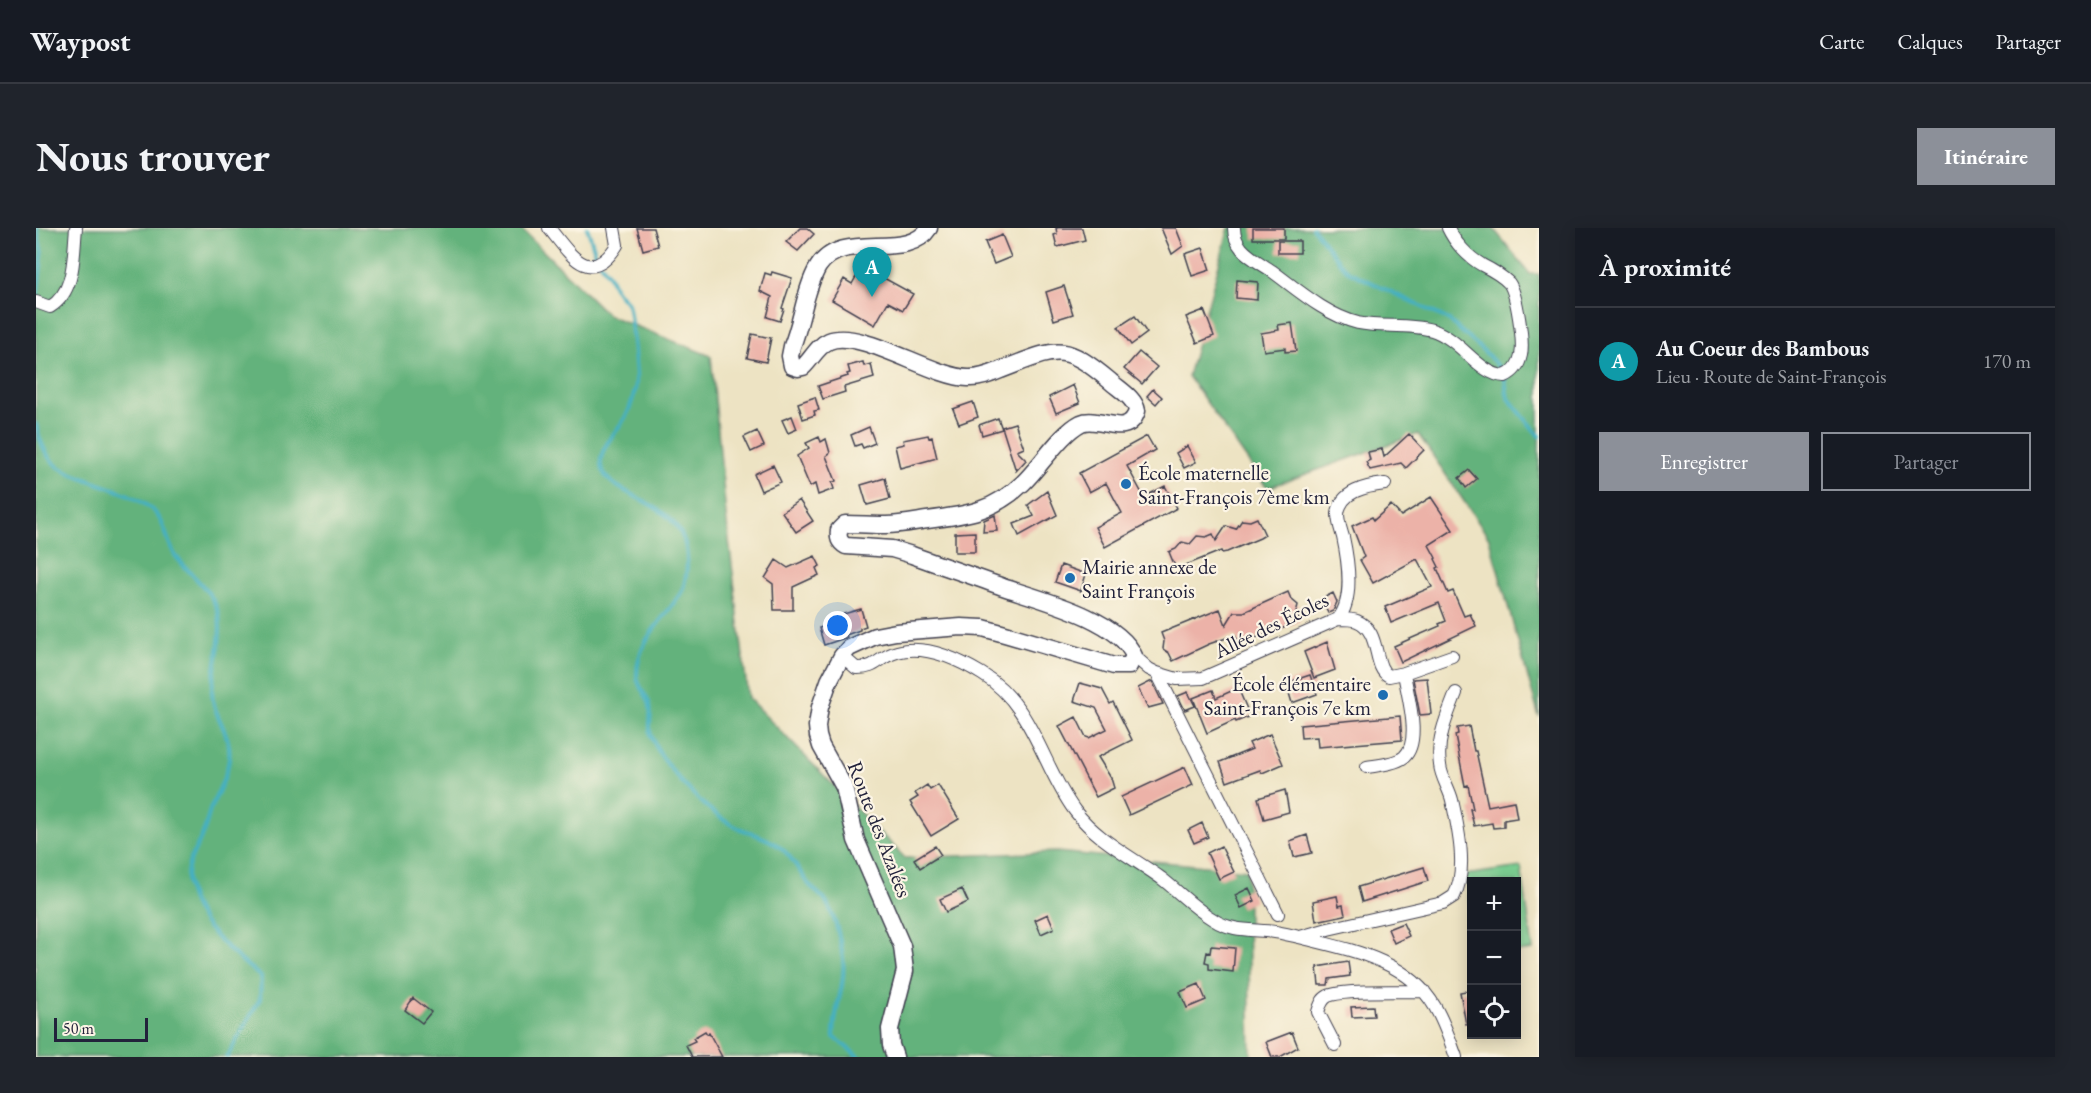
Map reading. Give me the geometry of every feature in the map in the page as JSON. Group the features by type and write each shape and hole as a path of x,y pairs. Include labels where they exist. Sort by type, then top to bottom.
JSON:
{"main road":[{"path":"842,656 849,648 875,636 961,627 983,628 1114,666 1129,666 1134,656 1131,650 1108,628 1070,609 912,555 892,549 846,546 838,538 838,530 845,524 889,525 962,516 996,504 1014,492 1032,475 1074,428 1090,421 1120,426 1132,419 1137,411 1134,401 1096,370 1068,352 1037,355 991,374 970,379 954,376 875,346 835,339 826,342 803,367 792,366 790,356 792,346 813,277 830,254 855,246 902,244 916,240 929,228"},
{"name":"Route des Azalées","path":"842,656 829,681 820,707 818,736 821,746 844,787 856,840 902,946 905,971 890,1029 891,1045 895,1057"}],"street":[{"path":"36,302 50,308 60,301 68,288 76,228"},
{"path":"549,228 568,252 583,266 599,264 617,245 615,228"},
{"path":"1234,228 1237,242 1248,255 1325,309 1356,322 1432,330 1456,342 1484,369 1504,374 1520,362 1522,352 1514,294 1508,282 1480,264 1464,250 1448,228"},
{"name":"Allée des Écoles","path":"1134,656 1157,673 1177,679 1203,678 1338,619 1347,604 1349,593 1344,539 1338,516 1340,508 1344,500 1360,488 1385,484"},
{"path":"1338,619 1356,620 1371,633 1385,675 1404,673 1452,656"},
{"path":"842,656 856,669 868,669 897,651 916,650 940,654 985,675 1000,687 1022,714 1062,794 1094,832 1163,880 1191,904 1227,927 1272,932 1342,948 1377,959 1411,978 1435,1007 1456,1057"},
{"path":"1157,673 1278,914"},
{"path":"1368,767 1401,759 1411,747 1413,728 1404,673"},
{"path":"1299,938 1328,929 1443,903 1454,896 1461,875 1461,857 1452,800 1440,766 1440,746 1443,727 1456,693"},
{"path":"1335,1045 1318,1012 1321,1003 1327,997 1342,994 1424,991"}],"green space":[{"path":"36,228 520,228 608,315 711,356 726,515 748,698 905,858 1057,852 1247,870 1251,1057 36,1057"},
{"path":"1229,228 1493,228 1530,274 1539,274 1539,717 1489,538 1418,434 1267,488 1188,376"},
{"path":"1521,867 1533,950 1521,952 1521,877 1467,877 1467,883 1466,875"}],"building":[{"path":"637,228 653,228 658,246 643,250"},
{"path":"800,228 807,228 814,234 798,251 786,242"},
{"path":"1056,228 1082,228 1085,240 1057,247 1054,235 1057,234"},
{"path":"1161,228 1176,228 1183,246 1172,254"},
{"path":"1253,228 1284,228 1284,239 1253,239"},
{"path":"1002,235 1011,257 994,264 985,242"},
{"path":"1278,241 1300,241 1300,253 1278,253"},
{"path":"1203,248 1210,270 1192,276 1185,254"},
{"path":"862,266 913,294 903,310 888,302 875,325 832,300 844,279 852,284"},
{"path":"772,272 792,278 780,321 767,317 772,297 760,291 765,273 771,275"},
{"path":"1237,280 1258,282 1257,300 1236,298"},
{"path":"1064,286 1073,314 1054,320 1046,292"},
{"path":"1204,310 1214,336 1197,343 1186,317"},
{"path":"1135,316 1147,333 1131,345 1118,327"},
{"path":"1292,323 1296,351 1285,352 1285,348 1264,351 1261,333 1279,330 1278,325"},
{"path":"752,334 771,338 766,362 747,358"},
{"path":"1139,352 1157,367 1142,384 1124,369"},
{"path":"863,362 864,366 871,364 874,378 844,387 845,392 823,399 818,386 848,376 847,374 850,373 848,366"},
{"path":"1073,385 1080,403 1056,413 1049,397"},
{"path":"1153,389 1162,397 1156,404 1147,396"},
{"path":"815,397 819,410 814,411 815,415 803,419 798,403"},
{"path":"973,402 978,417 959,424 953,409"},
{"path":"792,416 797,429 788,433 782,420"},
{"path":"998,418 1002,429 982,435 979,425"},
{"path":"1015,423 1024,448 1017,451 1026,460 1016,471 1002,427"},
{"path":"869,427 875,443 863,448 861,444 855,446 851,435"},
{"path":"757,431 764,446 751,452 744,437"},
{"path":"1409,434 1424,450 1406,468 1401,463 1370,470 1366,462 1370,460 1368,452 1382,449 1384,457"},
{"path":"928,435 929,438 932,437 937,458 900,468 895,446 904,444 903,440"},
{"path":"1147,436 1155,450 1127,466 1144,497 1165,486 1177,508 1105,547 1095,527 1122,513 1106,483 1089,492 1079,473"},
{"path":"819,437 821,442 826,439 830,453 826,456 836,481 832,483 834,489 818,495 815,484 810,487 797,456 809,448 806,443"},
{"path":"1187,446 1196,462 1184,468 1176,453"},
{"path":"773,465 781,482 761,491 754,474"},
{"path":"1469,470 1477,479 1466,488 1459,478"},
{"path":"885,478 890,499 867,505 861,485"},
{"path":"1047,491 1057,515 1019,536 1014,524 1034,516 1028,505"},
{"path":"1431,497 1453,530 1429,545 1436,558 1439,567 1437,568 1448,593 1453,591 1464,616 1470,614 1476,626 1401,662 1394,646 1440,626 1439,624 1446,621 1439,603 1391,623 1385,607 1432,587 1417,559 1373,583 1360,560 1364,557 1352,526 1372,517 1374,520 1391,505 1401,516"},
{"path":"799,500 813,521 796,532 782,512"},
{"path":"995,515 997,531 983,532 984,520"},
{"path":"1257,518 1265,535 1227,552 1222,553 1221,551 1176,569 1169,552 1176,549 1182,542 1190,544 1197,536 1206,537 1213,534 1216,541 1226,526 1236,529 1242,520 1250,521"},
{"path":"975,532 975,552 955,552 955,533"},
{"path":"815,556 820,566 816,568 819,575 793,587 793,610 774,610 773,584 765,578 776,560 788,568"},
{"name":"Mairie annexe de Saint François","path":"1061,565 1086,574 1081,591 1055,582"},
{"path":"1288,592 1291,599 1298,605 1296,613 1300,621 1281,629 1280,627 1240,645 1235,635 1173,661 1169,653 1163,649 1164,641 1161,633 1220,609 1226,625 1234,612 1244,612"},
{"path":"1333,593 1337,602 1333,611 1328,613 1321,599"},
{"path":"861,609 866,626 846,635 845,638 824,645 819,628 842,621 840,615"},
{"path":"1327,642 1335,670 1314,678 1304,652"},
{"path":"1310,675 1317,694 1292,703 1286,683"},
{"path":"1427,678 1431,714 1420,715 1413,679"},
{"path":"1152,681 1163,704 1148,708 1138,688"},
{"path":"1080,683 1102,689 1110,704 1113,702 1132,740 1098,757 1111,778 1114,788 1096,797 1059,726 1076,717 1086,737 1089,738 1107,729 1096,708 1074,701"},
{"path":"1238,688 1250,716 1207,733 1193,698 1213,690 1216,698"},
{"path":"1188,692 1195,706 1185,710 1178,696"},
{"path":"1400,716 1402,740 1318,747 1317,737 1301,738 1300,725"},
{"path":"1469,726 1488,806 1514,801 1517,818 1504,820 1504,827 1493,828 1492,823 1474,826 1468,785 1465,786 1455,735 1458,734 1457,728"},
{"path":"1270,734 1283,764 1262,773 1260,770 1227,782 1220,762 1252,749 1249,743"},
{"path":"1185,767 1193,785 1129,815 1121,797"},
{"path":"927,785 930,790 938,785 959,819 931,836 910,802 918,797 915,793"},
{"path":"1285,790 1289,812 1264,819 1258,798"},
{"path":"1202,823 1208,837 1194,843 1188,830"},
{"path":"1307,835 1312,853 1294,857 1290,841"},
{"path":"935,846 941,855 920,868 914,859"},
{"path":"1221,846 1234,872 1219,879 1207,853"},
{"path":"1424,867 1428,881 1362,902 1358,887"},
{"path":"1249,888 1255,901 1241,908 1235,895"},
{"path":"962,889 968,902 946,912 940,899"},
{"path":"1337,896 1339,906 1343,905 1345,915 1316,921 1313,901"},
{"path":"1048,914 1054,928 1041,934 1035,920"},
{"path":"1403,923 1409,936 1394,943 1388,929"},
{"path":"1211,946 1235,948 1233,972 1209,969 1209,963 1205,962"},
{"path":"1348,962 1350,976 1329,979 1328,985 1319,985 1317,967"},
{"path":"1199,984 1206,1000 1187,1008 1180,992"},
{"path":"1467,991 1467,1024 1466,1024 1460,992"},
{"path":"413,998 431,1012 422,1023 405,1010"},
{"path":"1373,1006 1374,1016 1352,1017 1351,1007"},
{"path":"705,1031 709,1033 722,1057 692,1057 686,1045 695,1041 693,1038"},
{"path":"1292,1032 1298,1047 1280,1057 1272,1057 1266,1042"}],"waterway":[{"path":"37,228 42,255 37,299"},
{"path":"587,228 597,259 628,304 636,377 629,410 603,451 601,466 606,477 617,486 662,512 675,525 684,541 687,562 682,591 649,636 640,654 637,680 650,706 651,735 665,760 686,787 724,820 780,847 824,899 837,928 843,959 843,979 835,1018 834,1037 859,1057"},
{"path":"1313,228 1348,271 1447,319 1485,352 1503,372"},
{"path":"1505,379 1510,400 1539,436"},
{"path":"36,424 47,454 59,467 129,495 155,513 175,555 204,587 217,609 220,627 212,690 215,708 228,741 229,759 224,779 210,810 204,831 190,860 187,878 189,893 203,921 225,946 261,977 260,999 227,1057"}],"place":[{"name":"Au Coeur des Bambous","path":"872,297"},
{"name":"École maternelle Saint-François 7ème km","path":"1126,484"},
{"name":"Mairie annexe de Saint François","path":"1070,578"},
{"name":"École élémentaire Saint-François 7e km","path":"1383,695"}]}
